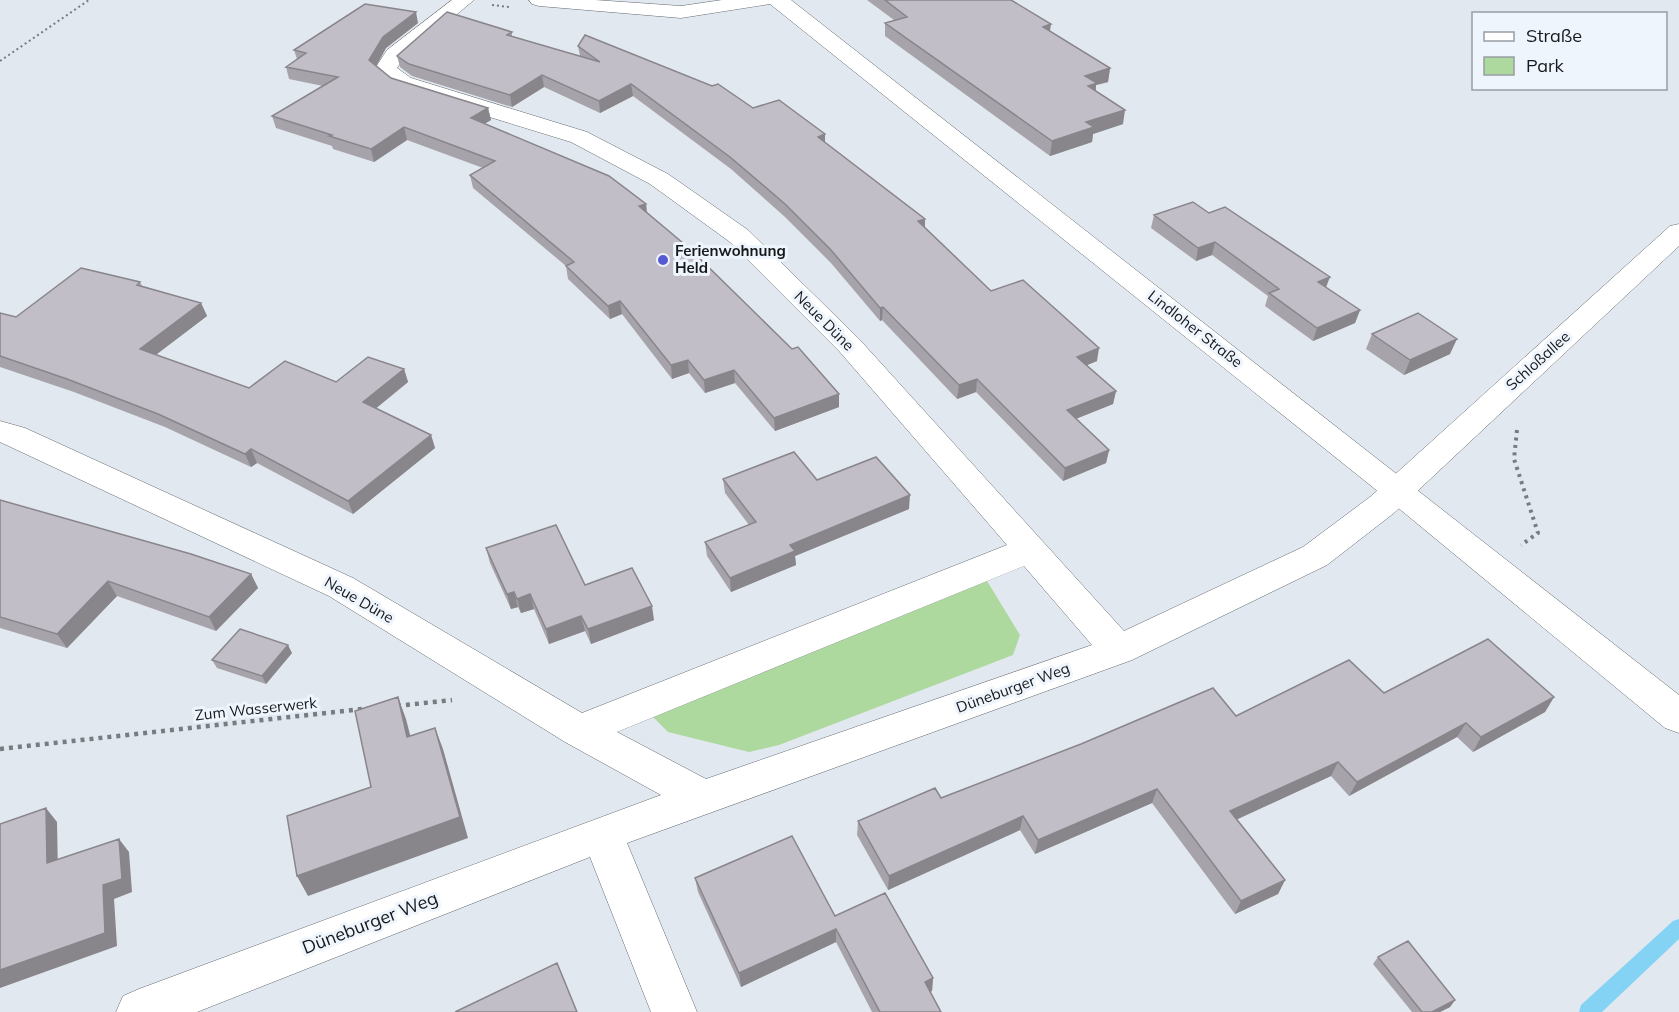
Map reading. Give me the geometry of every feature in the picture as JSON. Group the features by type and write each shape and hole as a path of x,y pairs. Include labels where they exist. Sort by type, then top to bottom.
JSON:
{"street":[{"name":"Neue Düne","path":"464,0 395,55 385,69 403,83 579,137 659,179 739,236 849,345 1119,650"},
{"path":"539,0 622,9 681,12 764,0"},
{"name":"Lindloher Straße","path":"778,0 1397,489 1679,717"},
{"name":"Schloßallee","path":"1397,489 1679,232"},
{"name":"Neue Düne","path":"0,431 14,435 341,587 579,731 703,798"},
{"name":"Düneburger Weg","path":"139,1012 602,834 1119,650 1315,556 1382,505 1397,489"},
{"path":"579,731 1029,550"},
{"path":"602,834 674,1012"}],"path":[{"path":"0,61 89,0"},
{"path":"1488,563 1521,545 1538,532 1514,459 1518,423"},
{"path":"386,707 515,693"},
{"name":"Zum Wasserwerk","path":"0,749 375,708"}],"green space":[{"path":"984,576 1020,635 1013,655 779,745 749,752 668,732 648,712"}],"building":[{"path":"885,0 1011,0 1051,24 1043,27 1110,68 1085,76 1097,83 1088,86 1125,110 1086,122 1094,127 1052,141 885,23 907,17"},
{"path":"365,4 416,12 383,37 369,60 391,78 488,108 471,118 609,176 646,204 639,206 689,248 792,349 798,347 839,394 774,418 734,370 704,380 688,360 671,365 620,301 608,306 566,266 574,262 470,175 495,161 404,127 371,149 272,116 338,77 286,67 306,53 294,50"},
{"path":"447,12 512,32 507,35 600,62 578,46 585,35 712,86 718,84 753,108 779,100 825,134 818,137 925,219 918,221 991,291 1023,280 1099,348 1077,357 1116,391 1067,410 1109,450 1065,468 977,379 959,385 883,307 880,308 831,250 785,204 730,157 631,84 599,101 542,75 510,95 409,64 397,56"},
{"path":"1193,202 1209,213 1225,207 1330,277 1318,282 1360,310 1317,328 1269,293 1279,289 1215,242 1198,248 1154,215"},
{"path":"81,268 140,282 137,285 201,303 140,349 249,388 285,361 336,382 368,357 404,369 363,402 431,435 348,501 251,449 245,454 158,414 0,356 0,313 16,317"},
{"path":"1418,313 1457,339 1410,360 1372,334"},
{"path":"794,452 817,480 876,457 910,495 790,545 795,551 730,578 705,542 756,522 723,479"},
{"path":"0,500 191,554 251,574 209,617 108,581 57,634 0,617"},
{"path":"556,525 585,585 632,568 652,606 588,629 581,616 546,629 530,594 517,599 514,592 507,594 486,548"},
{"path":"240,629 288,645 262,676 212,660"},
{"path":"1488,639 1554,697 1481,737 1466,723 1357,782 1338,762 1230,811 1285,880 1241,901 1157,789 1038,840 1023,816 889,876 858,821 935,788 941,798 1081,744 1213,688 1236,716 1349,660 1384,693"},
{"path":"398,697 407,737 435,728 460,817 297,876 287,816 371,787 355,711"},
{"path":"46,808 47,863 119,839 122,879 103,885 105,933 0,970 0,824"},
{"path":"792,836 835,916 885,893 933,978 925,982 941,1012 880,1012 836,929 739,973 695,878"},
{"path":"1408,941 1455,1000 1432,1012 1422,1012 1378,957"},
{"path":"557,963 577,1012 455,1012"}],"waterway":[{"path":"1588,1012 1679,927"}],"place":[{"name":"Ferienwohnung Held","path":"663,260"}]}
